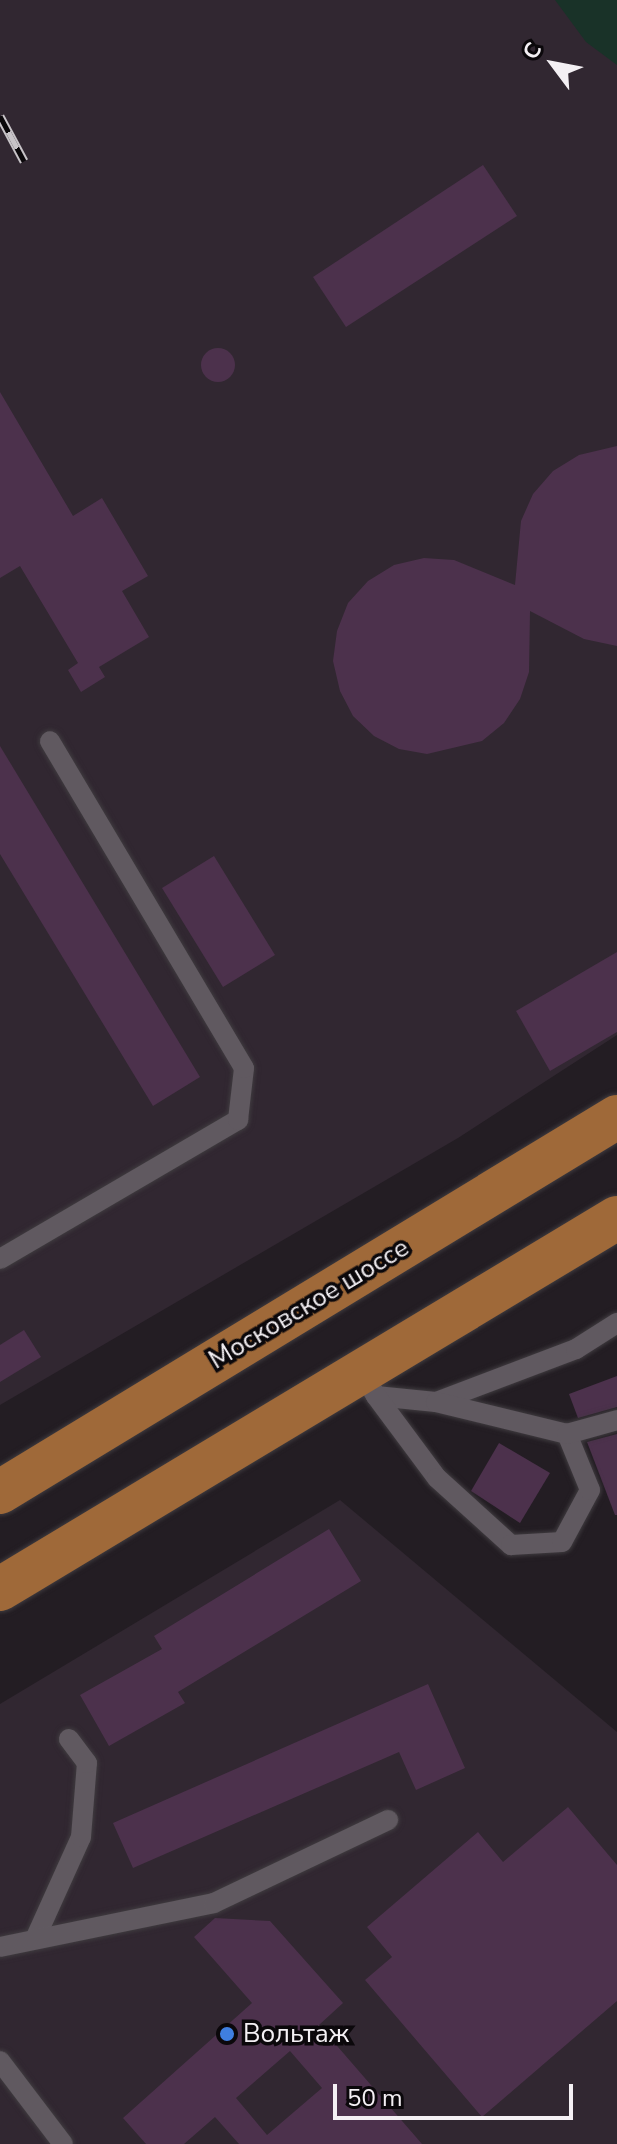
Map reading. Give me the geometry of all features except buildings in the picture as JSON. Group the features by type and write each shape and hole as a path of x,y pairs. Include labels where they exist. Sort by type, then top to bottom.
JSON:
{"main road":[{"name":"Московское шоссе","path":"0,1492 617,1117"},
{"path":"0,1589 369,1385 617,1218"}],"lane":[{"path":"0,1259 238,1120 244,1068 50,741"},
{"path":"436,1402 576,1349 617,1323"},
{"path":"369,1385 567,1434 617,1420"},
{"path":"369,1385 437,1478 511,1545 562,1542 590,1490 567,1434"},
{"path":"35,1939 81,1837 87,1763 69,1739"},
{"path":"0,1947 214,1903 388,1820"},
{"path":"0,2061 63,2144"}],"shaded area":[{"path":"0,0 617,0 617,1035 458,1138 0,1405"},
{"path":"340,1500 617,1732 617,2144 0,2144 0,1704"}],"green space":[{"path":"555,0 617,0 617,65 586,42"}],"railway":[{"path":"0,116 24,161"}],"place":[{"name":"Вольтаж","path":"227,2034"}]}
